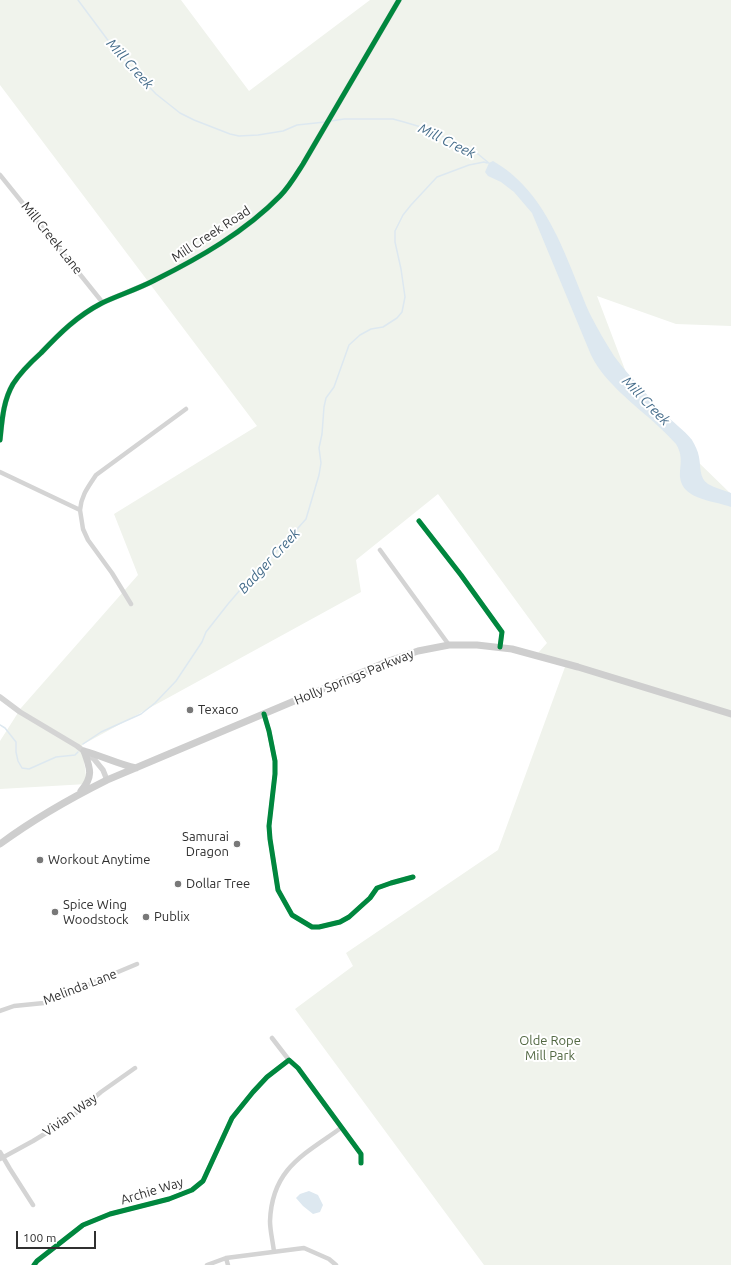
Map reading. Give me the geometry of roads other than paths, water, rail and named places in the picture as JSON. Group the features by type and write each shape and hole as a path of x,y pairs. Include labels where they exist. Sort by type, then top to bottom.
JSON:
{"main road":[{"name":"Holly Springs Parkway","path":"0,844 26,825 79,794 107,780 389,661 418,651 449,645 477,644 500,647 578,666 731,714"},
{"path":"84,751 115,763 136,768"},
{"path":"79,794 86,785 91,771 84,751"}],"street":[{"name":"Mill Creek Road","path":"0,440 6,399 13,384 31,362 66,328 82,315 103,302 153,281 180,267 230,237 261,214 280,196 291,183 399,0"},
{"name":"Mill Creek Lane","path":"0,175 103,302"},
{"path":"131,604 112,573 88,540 83,529 80,510 81,501 86,488 96,475 186,409"},
{"path":"0,472 80,510"},
{"path":"419,521 465,580 502,632 500,647"},
{"path":"380,550 449,645"},
{"path":"0,697 20,712 84,751 98,764 107,780"},
{"path":"264,714 270,731 275,760 275,774 269,826 270,839 278,890 292,915 312,927 319,927 340,922 350,917 370,898 377,888 413,877"},
{"name":"Melinda Lane","path":"0,1011 14,1006 44,1003 137,964"},
{"path":"272,1038 298,1068 361,1154 361,1163"},
{"name":"Archie Way","path":"34,1265 83,1225 110,1214 169,1199 192,1190 203,1181 232,1118 253,1092 268,1077 290,1060"},
{"name":"Vivian Way","path":"1,1158 69,1119 101,1092 135,1068"},
{"path":"274,1252 270,1223 273,1199 279,1183 289,1167 341,1128"},
{"path":"0,1152 1,1158 33,1205"},
{"path":"207,1265 226,1258 304,1248 329,1259 336,1265"},
{"path":"226,1258 228,1265"}],"water":[{"path":"493,161 513,175 529,191 554,230 591,316 614,356 660,410 692,440 698,453 703,479 708,484 731,493 731,507 698,497 684,488 681,481 680,454 676,444 666,433 619,391 598,368 591,355 532,213 514,192 501,182 488,176 485,172 489,163"},
{"path":"309,1191 318,1195 323,1205 320,1212 313,1214 296,1198 300,1194"}],"waterway":[{"name":"Mill Creek","path":"78,0 107,39 133,70 156,94 180,113 194,120 239,136 283,131 297,125 325,122"},
{"name":"Mill Creek","path":"331,121 344,119 393,119 421,127 455,142 478,154 490,164"},
{"name":"Badger Creek","path":"83,744 101,732 141,714 155,703 176,681 202,642 206,632 228,604 240,590 260,572 280,547 294,537 298,528 306,519 319,475 321,463 319,448 326,398 334,387 349,345 360,335 371,329 383,327 397,318 402,312 405,297 395,242 395,231 403,215 437,177 469,165 484,162 487,163"},
{"name":"Badger Creek","path":"0,725 5,728 16,742 18,761 22,768 29,769 56,757 75,755 78,752"}],"place":[{"name":"Texaco","path":"190,710"},
{"name":"Samurai Dragon","path":"237,844"},
{"name":"Workout Anytime","path":"40,860"},
{"name":"Dollar Tree","path":"178,884"},
{"name":"Spice Wing Woodstock","path":"55,912"},
{"name":"Publix","path":"146,917"}],"park label":[{"name":"Olde Rope Mill Park","path":"550,1048"}]}
